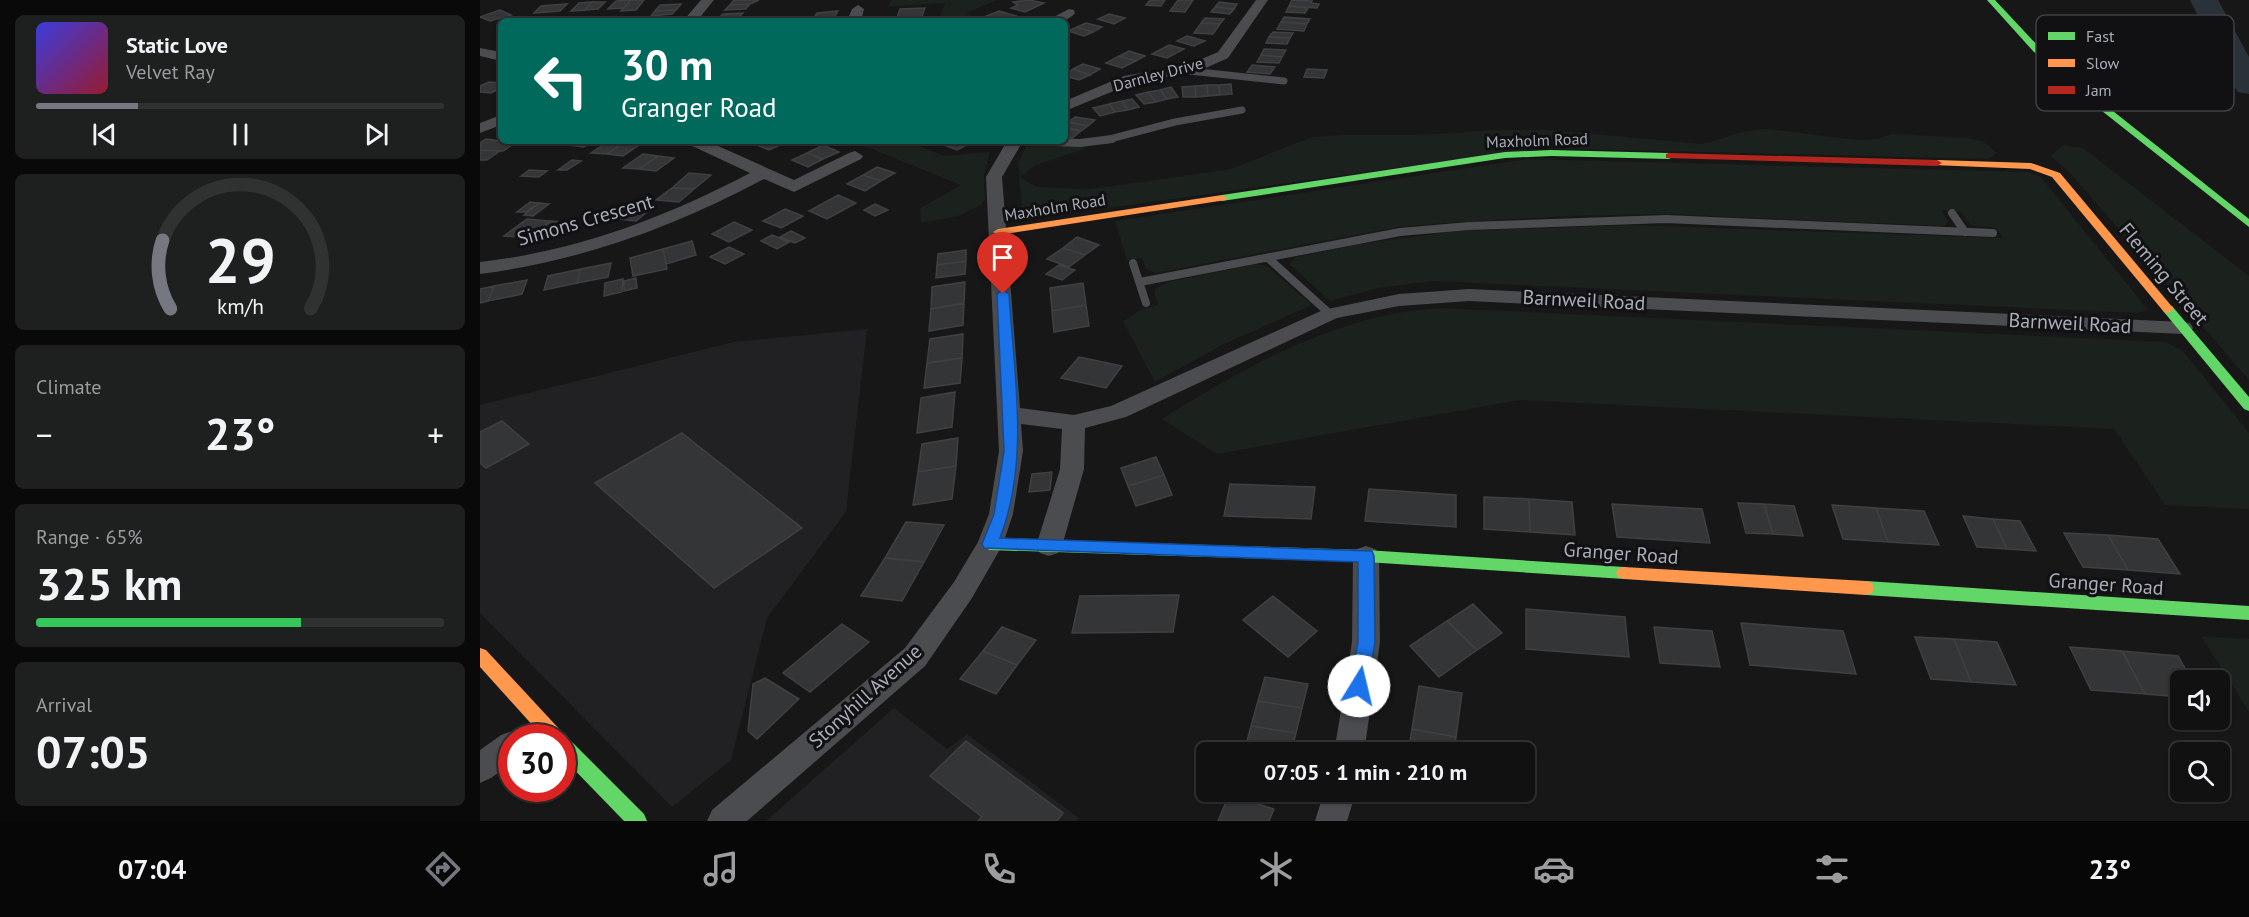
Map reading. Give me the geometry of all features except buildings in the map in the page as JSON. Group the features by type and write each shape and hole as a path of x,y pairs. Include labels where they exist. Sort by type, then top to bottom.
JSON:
{"street":[{"path":"693,18 708,0"},
{"name":"Darnley Drive","path":"1068,105 1129,79 1194,68 1223,55 1262,0"},
{"path":"1991,0 2036,49"},
{"path":"1060,18 1069,14"},
{"path":"480,52 489,52 498,56"},
{"path":"2108,111 2249,224"},
{"path":"480,128 498,121"},
{"path":"700,144 794,187 855,156"},
{"path":"998,232 994,177 1013,144"},
{"name":"Maxholm Road","path":"998,232 1505,155 1551,153 1964,164 2031,166 2047,170"},
{"name":"Fleming Street","path":"2047,170 2056,175 2249,406"},
{"path":"2185,172 2249,218"},
{"name":"Simons Crescent","path":"480,268 525,261 640,231 711,202 763,173"},
{"name":"Stonyhill Avenue","path":"723,821 915,657 963,590 990,544 1001,514 1011,451 1011,417 998,232"},
{"name":"Barnweil Road","path":"1011,417 1027,415 1074,423 1119,412 1330,314 1360,305 1414,296 1469,295 2183,328"},
{"path":"1049,546 1072,469 1074,423"},
{"name":"Granger Road","path":"990,544 1366,556 2249,613"},
{"path":"1351,742 1366,642 1366,556"},
{"path":"480,656 533,724"},
{"path":"480,768 498,756"},
{"path":"576,758 637,821"},
{"path":"1331,821 1337,802"}],"lane":[{"path":"1179,70 1284,81"},
{"path":"1068,143 1100,142 1175,122 1242,110"},
{"path":"1952,213 1965,232"},
{"path":"1140,282 1400,232 1562,222 1666,219 1993,233"},
{"path":"1268,258 1330,314"},
{"path":"1133,263 1146,303"}],"shaded area":[{"path":"891,0 997,0 966,13 975,17 972,18 940,18 945,3 888,7"},
{"path":"1767,129 1857,140 1876,139 1892,134 1969,138 1984,142 1997,153 1988,159 1541,148 1050,216 1034,215 1022,210 1018,163 1027,144 1084,145 1084,149 1036,165 1020,177 1037,187 1089,189 1231,169 1312,137 1550,130 1702,144"},
{"path":"859,144 914,144 944,156 990,152 984,174 985,199 981,205 958,216 921,223 920,208 961,185"},
{"path":"2063,145 2083,148 2249,276 2249,380 2071,174 2051,156"},
{"path":"1528,159 2028,172 2041,177 2148,310 2138,313 1433,281 1378,288 1330,301 1289,264 1296,257 1360,244 1457,231 1630,225 2003,238 1996,228 1971,225 1959,211 1942,210 1948,222 1944,226 1664,214 1566,216 1444,223 1398,227 1155,273 1146,269 1142,258 1127,260 1115,221"},
{"path":"1257,264 1267,266 1312,305 1222,345 1155,382 1123,321 1142,309 1158,305 1154,292 1156,288 1168,282"},
{"path":"1441,308 2166,342 2183,351 2249,433 2249,509 2165,505 2114,429 1520,400 1217,454 1162,419 1260,362 1331,331 1404,312"},
{"path":"867,329 846,512 767,618 731,760 672,807 480,613 480,405 734,342"},
{"path":"2201,636 2249,639 2249,712 2230,682 2230,670 2222,670"},
{"path":"894,708 947,749 967,734 1079,818 1077,821 766,821"}],"waterway":[{"path":"2204,0 2212,15"},
{"path":"2234,57 2249,85"}],"traffic: fast":[{"path":"1991,0 2036,49"},
{"path":"2107,111 2249,224"},
{"path":"1222,198 1505,155 1551,153 1669,156"},
{"path":"2168,309 2249,406"},
{"path":"990,544 1366,556 1624,573"},
{"path":"1866,588 2249,613"},
{"path":"576,758 637,821"}],"traffic: slow":[{"path":"1937,163 2031,166 2056,175 2168,309"},
{"path":"998,232 1222,198"},
{"path":"1624,573 1866,588"},
{"path":"480,655 543,724"}],"traffic: jam":[{"path":"1669,156 1937,163"}],"route":[{"path":"1003,294 1011,451 1001,514 990,544 1366,556 1366,642 1359,686"}]}
